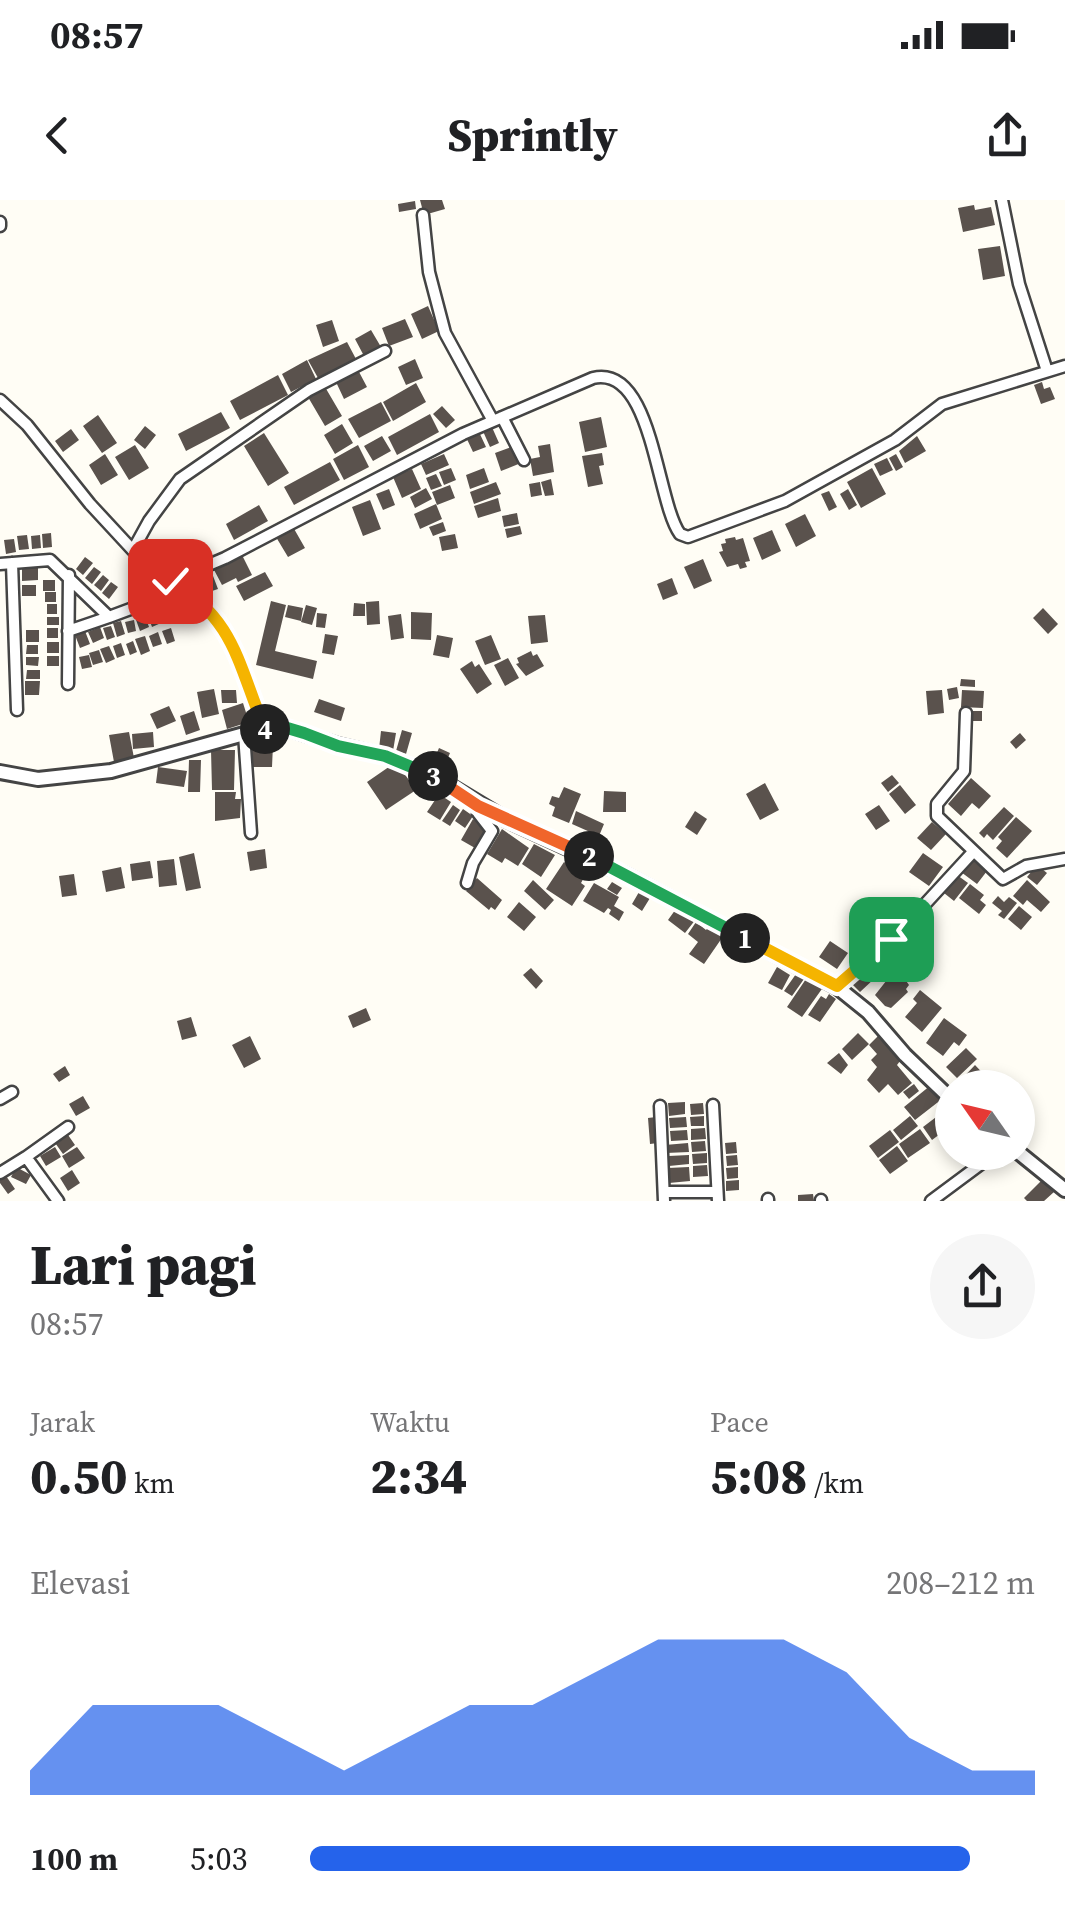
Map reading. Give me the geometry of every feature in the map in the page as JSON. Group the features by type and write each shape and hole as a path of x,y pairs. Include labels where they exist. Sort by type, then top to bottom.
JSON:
{"street":[{"path":"1002,200 1019,284 1048,370"},
{"path":"423,214 429,272 444,333 524,460"},
{"path":"133,550 148,521 180,479 309,390 385,351"},
{"path":"170,581 224,558 498,419 593,378 616,379 642,416 670,516 680,534 688,537 785,502 895,440 942,404 1065,366"},
{"path":"0,400 27,425 90,504 153,572 208,606 238,659 264,729"},
{"path":"17,710 6,564 50,560 109,616"},
{"path":"68,684 69,575"},
{"path":"68,631 184,589"},
{"path":"966,713 964,771 936,810 938,816 1003,879 1026,866 1065,859"},
{"path":"0,772 38,779 112,771 244,734 284,727 338,746 385,756 439,780 478,806 572,847 837,986 868,1012 935,1084"},
{"path":"244,734 251,833"},
{"path":"467,884 473,864 492,832 478,813 478,806"},
{"path":"837,986 915,915 974,852"},
{"path":"0,1099 12,1092"},
{"path":"660,1106 664,1196 717,1196 713,1105"},
{"path":"0,1173 68,1127"},
{"path":"26,1156 58,1201"},
{"path":"1035,1166 1065,1190"},
{"path":"931,1201 973,1170"}],"building":[{"path":"420,200 442,200 445,209 424,215"},
{"path":"415,201 416,209 399,212 398,204"},
{"path":"974,205 975,210 991,207 995,225 963,232 958,208"},
{"path":"1000,246 1005,276 983,280 978,249"},
{"path":"428,306 439,331 422,339 411,314"},
{"path":"405,319 413,337 389,346 382,328"},
{"path":"332,320 339,341 323,347 316,325"},
{"path":"371,330 381,347 364,356 355,339"},
{"path":"347,342 356,359 318,378 308,360"},
{"path":"415,359 423,378 406,385 398,367"},
{"path":"307,360 316,379 291,392 282,374"},
{"path":"358,370 367,387 344,399 336,382"},
{"path":"278,375 288,395 240,420 230,401"},
{"path":"1042,382 1044,389 1050,387 1055,399 1041,404 1034,385"},
{"path":"416,383 426,402 393,421 383,402"},
{"path":"325,387 342,416 325,426 308,397"},
{"path":"381,402 391,421 359,438 348,419"},
{"path":"442,406 455,420 446,428 433,414"},
{"path":"221,412 230,428 186,451 178,434"},
{"path":"430,414 439,432 397,455 388,437"},
{"path":"98,415 117,443 102,453 83,426"},
{"path":"601,417 607,447 585,452 579,422"},
{"path":"342,424 353,443 335,454 324,435"},
{"path":"491,425 499,443 490,447 482,429"},
{"path":"145,426 156,435 145,449 134,440"},
{"path":"71,429 79,440 63,452 55,441"},
{"path":"479,432 486,447 473,452 466,437"},
{"path":"264,433 289,473 268,486 244,446"},
{"path":"382,436 391,451 373,461 364,446"},
{"path":"917,436 926,451 905,463 899,451"},
{"path":"550,444 554,472 533,476 530,459 540,457 538,446"},
{"path":"135,445 149,468 129,480 115,457"},
{"path":"358,445 369,467 344,480 333,459"},
{"path":"514,446 521,463 501,471 495,453"},
{"path":"602,453 604,465 599,466 603,484 588,487 582,456"},
{"path":"105,454 118,475 101,485 89,465"},
{"path":"444,454 449,465 426,475 421,464"},
{"path":"896,454 903,467 896,471 889,458"},
{"path":"887,458 893,470 880,476 874,464"},
{"path":"330,462 340,480 294,505 284,487"},
{"path":"451,468 456,480 444,485 439,472"},
{"path":"484,468 489,482 470,489 466,475"},
{"path":"872,468 886,494 861,508 847,482"},
{"path":"412,469 421,489 402,498 393,477"},
{"path":"436,474 442,486 431,490 426,478"},
{"path":"551,479 554,495 545,496 541,482"},
{"path":"496,482 501,494 474,504 470,492"},
{"path":"540,482 542,495 531,497 529,484"},
{"path":"450,485 455,498 437,505 432,492"},
{"path":"426,488 432,499 415,508 410,497"},
{"path":"389,489 395,505 383,510 376,494"},
{"path":"848,489 857,505 849,510 840,494"},
{"path":"829,491 837,507 829,511 821,494"},
{"path":"498,498 501,511 478,518 474,506"},
{"path":"370,500 381,529 363,536 352,507"},
{"path":"436,504 442,519 420,529 414,514"},
{"path":"259,505 268,521 234,540 226,524"},
{"path":"517,513 519,524 504,527 502,516"},
{"path":"805,514 816,536 796,547 785,524"},
{"path":"443,522 446,531 433,536 429,527"},
{"path":"520,526 522,534 507,538 505,529"},
{"path":"293,527 305,548 288,557 276,537"},
{"path":"772,530 781,551 762,560 753,538"},
{"path":"51,533 52,547 43,548 42,534"},
{"path":"455,534 458,548 442,551 439,537"},
{"path":"27,535 29,549 19,550 17,536"},
{"path":"40,535 41,548 32,549 31,536"},
{"path":"743,538 750,561 740,569 738,564 727,567 719,552 723,551 721,544 726,543 725,539"},
{"path":"14,539 16,552 6,554 4,540"},
{"path":"241,553 252,575 222,585 213,568"},
{"path":"85,557 93,563 83,575 76,569"},
{"path":"703,559 712,581 694,589 684,567"},
{"path":"94,567 101,572 92,584 85,578"},
{"path":"22,568 38,568 38,580 22,581"},
{"path":"210,568 218,589 203,594 196,574"},
{"path":"265,572 273,586 244,601 236,586"},
{"path":"103,575 109,580 101,591 94,585"},
{"path":"672,578 678,594 663,600 657,584"},
{"path":"43,580 55,580 55,591 43,591"},
{"path":"111,582 118,587 109,599 102,593"},
{"path":"22,585 36,585 36,596 22,596"},
{"path":"45,592 56,592 56,602 45,602"},
{"path":"271,601 286,605 275,651 317,661 313,679 256,665"},
{"path":"379,601 380,624 367,625 366,602"},
{"path":"176,603 181,617 172,621 166,607"},
{"path":"354,603 365,604 365,616 353,616"},
{"path":"47,604 57,604 57,614 47,614"},
{"path":"288,605 303,608 301,621 285,617"},
{"path":"306,605 317,608 312,625 301,622"},
{"path":"1043,608 1058,624 1048,634 1033,618"},
{"path":"156,609 161,623 152,627 147,613"},
{"path":"411,612 432,613 431,640 411,639"},
{"path":"144,613 149,627 140,631 135,617"},
{"path":"317,613 327,614 325,628 316,627"},
{"path":"401,614 404,638 391,640 388,616"},
{"path":"545,615 548,642 531,644 528,616"},
{"path":"47,617 59,617 59,625 47,625"},
{"path":"134,620 136,631 128,633 125,622"},
{"path":"121,621 125,634 117,637 113,623"},
{"path":"111,626 115,637 107,640 103,628"},
{"path":"100,627 104,638 93,643 88,632"},
{"path":"47,628 58,628 58,638 47,638"},
{"path":"171,628 175,641 167,644 162,631"},
{"path":"26,630 39,630 39,642 26,642"},
{"path":"85,631 90,644 80,648 75,635"},
{"path":"158,632 162,644 153,647 149,636"},
{"path":"325,634 338,636 334,655 322,653"},
{"path":"437,635 453,638 449,658 433,655"},
{"path":"491,635 501,659 485,665 475,641"},
{"path":"145,636 150,651 141,655 135,639"},
{"path":"133,641 137,652 130,655 126,644"},
{"path":"47,642 59,642 59,653 47,653"},
{"path":"121,643 125,655 117,658 113,646"},
{"path":"27,645 38,645 38,654 26,654"},
{"path":"109,646 115,659 106,663 100,649"},
{"path":"99,650 103,662 93,665 89,653"},
{"path":"531,651 544,666 526,676 516,664 517,658"},
{"path":"89,655 92,667 82,669 79,657"},
{"path":"47,656 59,656 59,666 47,666"},
{"path":"26,657 39,657 38,666 26,665"},
{"path":"508,658 519,678 505,686 494,665"},
{"path":"472,661 475,667 479,664 492,684 477,694 460,669"},
{"path":"27,670 40,670 40,679 26,679"},
{"path":"961,679 975,680 975,687 960,686"},
{"path":"25,681 40,681 39,695 25,695"},
{"path":"957,687 959,698 949,700 947,689"},
{"path":"214,689 219,714 202,718 197,692"},
{"path":"221,690 236,690 237,703 222,703"},
{"path":"942,690 944,713 928,715 926,691"},
{"path":"962,690 984,691 983,708 961,707"},
{"path":"319,699 345,708 341,721 314,712"},
{"path":"243,703 249,722 227,729 222,710"},
{"path":"169,706 176,721 157,729 150,714"},
{"path":"194,711 200,730 186,735 180,716"},
{"path":"972,711 982,711 982,721 972,721"},
{"path":"402,730 412,733 406,754 396,751"},
{"path":"381,731 396,733 393,751 379,749"},
{"path":"129,732 134,758 114,762 109,735"},
{"path":"153,732 154,747 133,749 132,734"},
{"path":"1020,733 1026,740 1016,749 1010,742"},
{"path":"251,744 273,745 272,767 251,767"},
{"path":"439,748 450,753 442,772 431,767"},
{"path":"211,750 235,750 234,790 212,790"},
{"path":"189,760 201,760 200,792 188,792"},
{"path":"396,762 416,790 386,810 367,782"},
{"path":"158,767 187,771 184,787 156,783"},
{"path":"892,775 899,783 888,792 881,783"},
{"path":"971,778 991,796 979,809 972,803 961,816 948,804"},
{"path":"765,783 779,810 760,820 746,794"},
{"path":"900,785 916,805 905,814 889,794"},
{"path":"564,787 581,794 569,823 552,816 555,807 549,804 552,796 559,798"},
{"path":"604,791 626,792 626,812 603,812"},
{"path":"215,792 236,792 235,799 241,799 240,818 215,821"},
{"path":"439,794 451,802 440,820 427,812"},
{"path":"453,805 460,810 450,826 442,821"},
{"path":"879,805 890,821 876,830 865,814"},
{"path":"1004,807 1014,816 993,840 987,834 984,838 979,833"},
{"path":"463,809 473,816 465,828 455,821"},
{"path":"576,811 604,824 599,836 572,824"},
{"path":"695,811 707,819 697,835 685,827"},
{"path":"1016,817 1032,831 1007,858 996,848 1002,841 998,837"},
{"path":"473,819 488,828 475,848 461,840"},
{"path":"932,822 946,834 931,850 917,838"},
{"path":"502,829 529,848 518,866 487,854"},
{"path":"534,844 555,855 541,877 522,864"},
{"path":"265,849 267,868 250,871 247,852"},
{"path":"194,853 201,888 186,891 179,857"},
{"path":"923,853 943,867 929,886 909,872"},
{"path":"174,859 177,885 159,887 157,861"},
{"path":"971,859 987,871 977,884 961,872"},
{"path":"150,861 153,878 132,881 130,864"},
{"path":"564,862 585,876 581,883 585,886 572,906 546,889"},
{"path":"1037,865 1047,873 1037,885 1027,877"},
{"path":"121,867 125,888 106,892 102,871"},
{"path":"74,874 77,895 62,897 59,876"},
{"path":"957,875 968,883 954,901 944,893"},
{"path":"477,878 502,900 495,910 489,910 466,891"},
{"path":"533,880 554,900 545,910 524,891"},
{"path":"1027,880 1050,902 1041,912 1027,900 1023,905 1013,896"},
{"path":"612,882 622,888 617,895 607,889"},
{"path":"594,883 619,897 614,906 624,912 619,921 609,914 608,908 604,913 583,901"},
{"path":"970,884 984,895 980,900 986,905 979,914 959,898"},
{"path":"639,892 650,898 642,911 632,904"},
{"path":"998,896 1004,902 1009,897 1017,903 1004,919 998,915 1002,911 992,903"},
{"path":"519,902 536,917 524,931 507,917"},
{"path":"678,906 696,919 685,933 668,920"},
{"path":"1019,906 1032,917 1021,930 1008,919"},
{"path":"696,922 706,930 710,925 724,935 704,964 689,954 698,942 688,934"},
{"path":"830,941 848,953 837,969 819,957"},
{"path":"902,961 909,967 902,975 909,985 908,992 891,1008 875,995"},
{"path":"863,966 875,978 860,992 849,981"},
{"path":"777,967 790,975 782,990 768,983"},
{"path":"531,968 543,981 536,989 523,975"},
{"path":"796,974 804,979 792,996 784,991"},
{"path":"808,976 824,986 802,1017 787,1007"},
{"path":"920,990 942,1008 922,1032 905,1017 917,1003 913,999"},
{"path":"829,994 836,999 820,1022 808,1015 821,996 826,999"},
{"path":"366,1008 371,1020 353,1028 348,1016"},
{"path":"191,1017 197,1036 182,1040 177,1021"},
{"path":"944,1018 967,1035 959,1046 954,1042 943,1056 926,1043"},
{"path":"858,1033 869,1044 852,1060 842,1049"},
{"path":"250,1036 261,1059 244,1068 232,1045"},
{"path":"878,1036 900,1061 897,1065 912,1083 898,1095 888,1084 879,1093 867,1080 877,1067 871,1060 877,1054 869,1045"},
{"path":"966,1048 977,1059 965,1070 946,1067"},
{"path":"839,1053 848,1065 841,1074 827,1063"},
{"path":"65,1066 70,1075 59,1082 53,1074"},
{"path":"914,1084 919,1091 909,1099 903,1092"},
{"path":"931,1085 935,1090 935,1104 915,1120 904,1107"},
{"path":"83,1096 90,1108 76,1116 69,1104"},
{"path":"685,1102 685,1114 669,1116 668,1103"},
{"path":"703,1103 704,1114 691,1115 690,1104"},
{"path":"704,1116 704,1126 691,1126 690,1117"},
{"path":"910,1116 918,1126 901,1140 893,1130"},
{"path":"656,1117 658,1143 650,1144 648,1118"},
{"path":"686,1117 687,1127 670,1128 669,1118"},
{"path":"935,1118 935,1138 932,1140 923,1127"},
{"path":"705,1128 706,1139 691,1140 691,1129"},
{"path":"920,1129 930,1143 908,1158 899,1144"},
{"path":"687,1130 688,1140 671,1141 670,1131"},
{"path":"890,1130 899,1142 878,1158 869,1146"},
{"path":"66,1132 75,1145 63,1154 53,1140"},
{"path":"705,1141 706,1151 692,1152 691,1142"},
{"path":"736,1142 737,1153 726,1154 725,1143"},
{"path":"688,1143 689,1152 666,1153 665,1145"},
{"path":"897,1146 908,1161 890,1174 879,1160"},
{"path":"55,1147 61,1157 46,1166 40,1156"},
{"path":"77,1147 85,1158 69,1168 62,1156"},
{"path":"707,1153 707,1163 693,1164 692,1154"},
{"path":"689,1155 689,1164 669,1166 669,1156"},
{"path":"737,1155 738,1165 727,1166 726,1156"},
{"path":"707,1165 708,1176 693,1177 693,1166"},
{"path":"16,1167 31,1175 26,1184 11,1177"},
{"path":"689,1167 690,1181 669,1183 668,1168"},
{"path":"738,1167 738,1178 727,1179 726,1168"},
{"path":"72,1170 80,1183 68,1191 60,1178"},
{"path":"4,1173 15,1189 8,1194 0,1183"},
{"path":"739,1180 739,1190 726,1191 726,1181"},
{"path":"1042,1180 1054,1192 1044,1201 1027,1201 1024,1198"},
{"path":"813,1194 814,1201 798,1201 798,1195"}],"route":[{"path":"170,581 195,595 221,624 246,677 264,729 284,727 410,766 478,806 572,847 837,986 891,939"}]}
